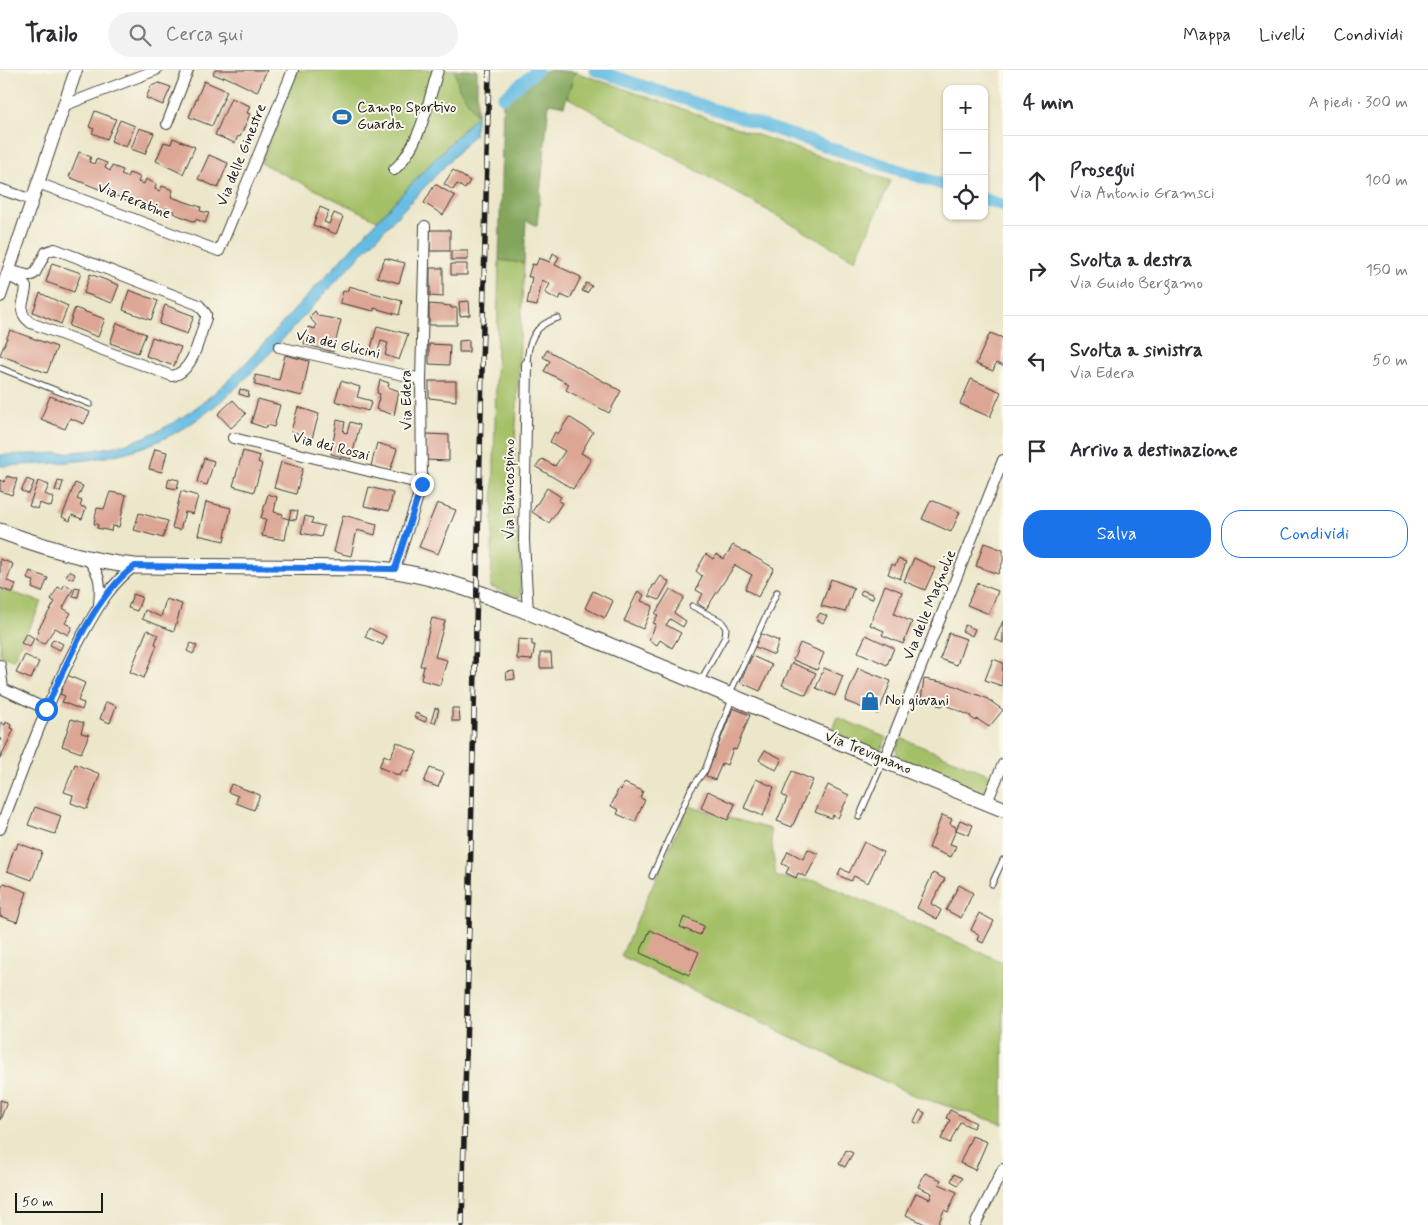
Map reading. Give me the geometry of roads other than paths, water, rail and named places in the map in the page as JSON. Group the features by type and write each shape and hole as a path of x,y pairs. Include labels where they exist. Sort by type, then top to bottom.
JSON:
{"main road":[{"name":"Via Trevignano","path":"0,531 38,545 87,558 135,566 395,569 460,586 1003,809"}],"street":[{"path":"0,296 76,70"},
{"path":"63,106 156,70"},
{"path":"167,124 188,70"},
{"name":"Via delle Ginestre","path":"219,251 292,70"},
{"path":"394,170 403,162 422,123 438,70"},
{"name":"Via Feratine","path":"38,182 219,251"},
{"path":"0,188 32,200"},
{"name":"Via Edera","path":"395,569 422,484 421,379 424,226"},
{"path":"55,250 199,305 206,314 206,318 190,362 184,371 172,376 31,323 21,313 20,307 26,287 8,273 30,276 35,273 46,252 55,250"},
{"name":"Via dei Glicini","path":"279,347 421,379"},
{"name":"Via Biancospino","path":"527,364 524,521 528,613"},
{"name":"Via dei Rosai","path":"233,438 422,484"},
{"name":"Via delle Magnolie","path":"884,760 1003,460"},
{"path":"87,558 98,572 101,584 99,606"},
{"path":"0,829 62,670 99,606 123,574 135,566"},
{"path":"0,665 3,673 2,690 46,709"},
{"path":"987,802 1003,764"},
{"path":"975,1225 1003,1169"}],"lane":[{"path":"527,364 528,347 535,332 548,320 558,318"},
{"path":"0,368 90,404"},
{"path":"652,876 691,789 705,770 731,696 776,592"},
{"path":"692,606 721,621 726,628 725,637 700,683"},
{"path":"860,817 884,760"},
{"path":"992,884 1003,860"}],"water":[{"path":"477,115 474,135 262,362 226,397 206,413 163,439 123,453 83,460 0,466 0,455 72,452 125,444 167,426 191,411 233,376"}],"waterway":[{"path":"503,98 537,70"},
{"path":"595,70 943,185"},
{"path":"988,200 1003,205"}],"railway":[{"path":"462,1225 489,70"}],"place":[{"name":"Campo Sportivo Guarda","path":"342,117"},
{"name":"Noi giovani","path":"870,701"}]}
